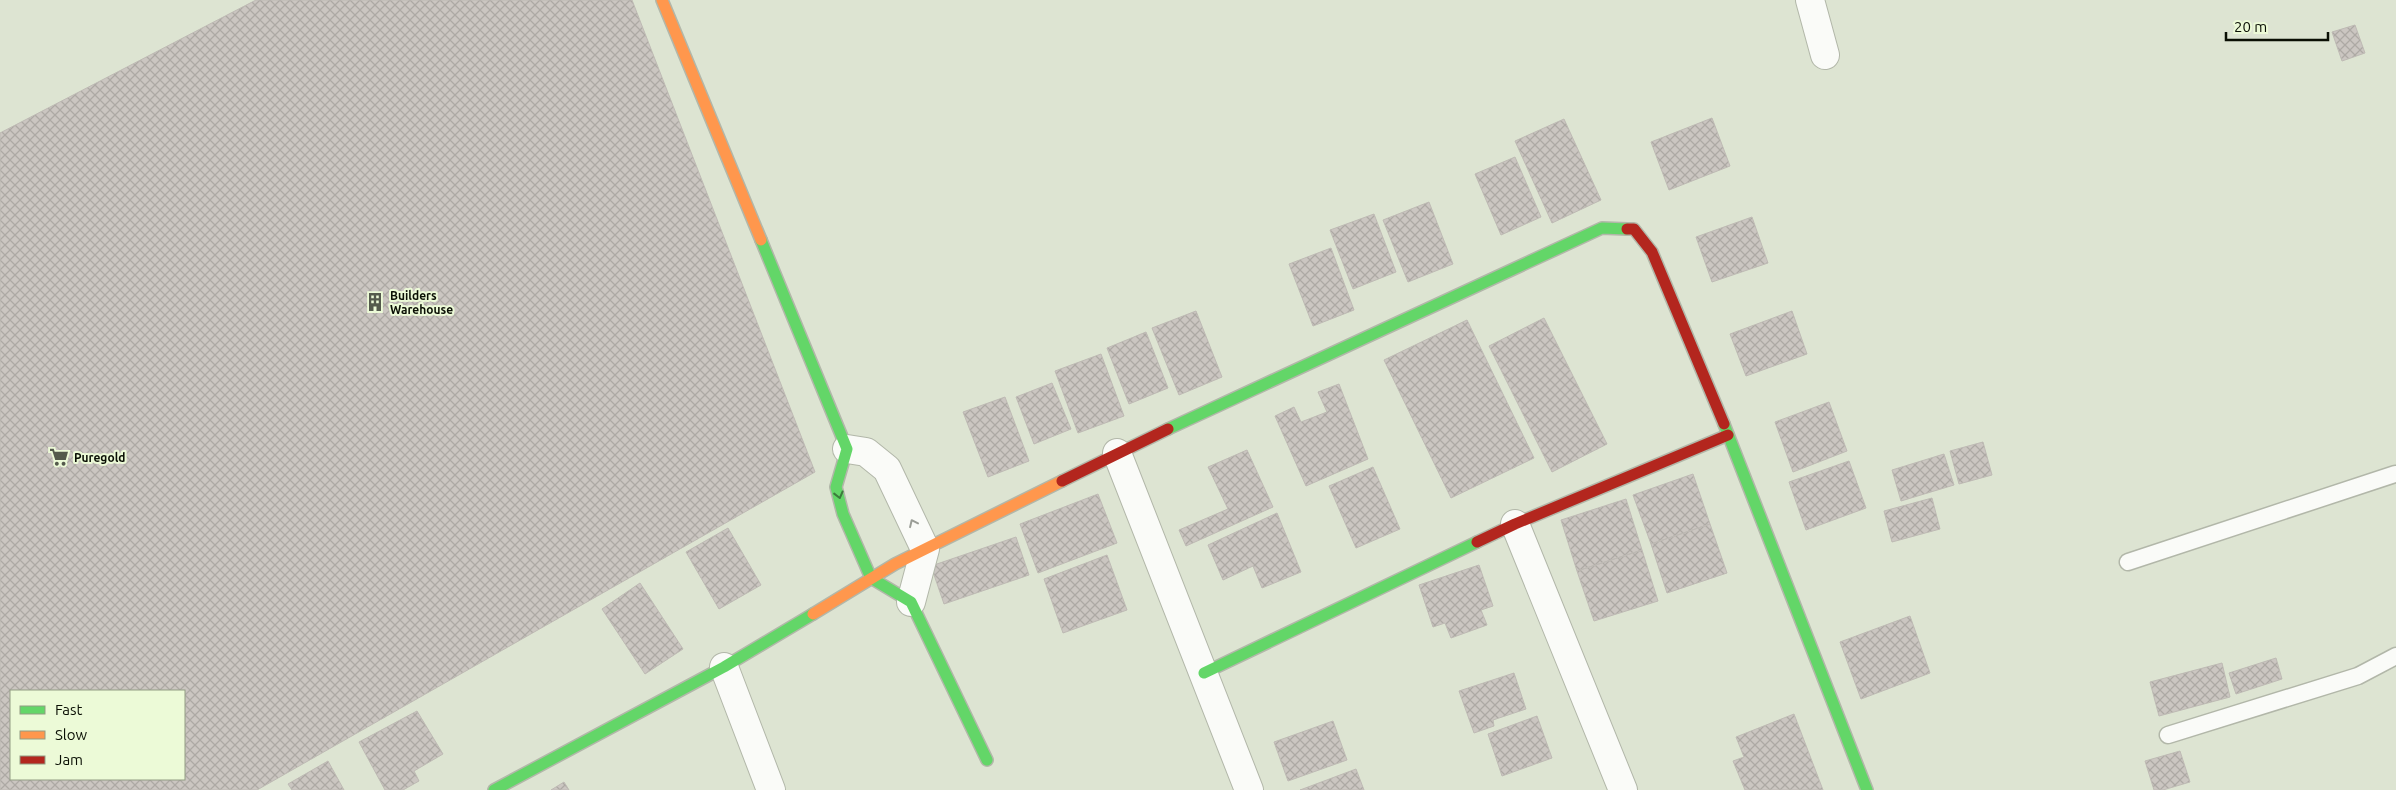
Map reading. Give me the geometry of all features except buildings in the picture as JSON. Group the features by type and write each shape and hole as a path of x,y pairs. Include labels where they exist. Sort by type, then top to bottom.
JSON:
{"street":[{"path":"662,0 847,448 836,488 843,514 871,578 911,602 987,760"},
{"path":"1810,0 1825,55"},
{"path":"494,790 724,667 871,578 925,549 1117,453 1602,228 1634,229 1652,252 1728,435 1868,790"},
{"path":"1204,673 1515,524 1728,435"},
{"path":"847,448 866,452 887,468 925,549 911,602"},
{"path":"1117,453 1249,790"},
{"path":"1515,524 1623,790"},
{"path":"724,667 771,790"}],"lane":[{"path":"2128,562 2395,474"},
{"path":"2168,735 2358,676 2396,656"}],"traffic: fast":[{"path":"1168,429 1602,228 1627,229"},
{"path":"761,240 847,449 836,487 843,514 871,578 911,602 987,760"},
{"path":"1724,424 1867,790"},
{"path":"1204,673 1477,542"},
{"path":"494,790 724,667 813,614"}],"traffic: slow":[{"path":"662,0 761,240"},
{"path":"813,614 895,564 1062,481"}],"traffic: jam":[{"path":"1627,229 1634,229 1652,252 1724,424"},
{"path":"1062,481 1168,429"},
{"path":"1477,542 1515,524 1728,435"}],"place":[{"name":"Builders Warehouse","path":"375,302"},
{"name":"Puregold","path":"59,457"}]}
